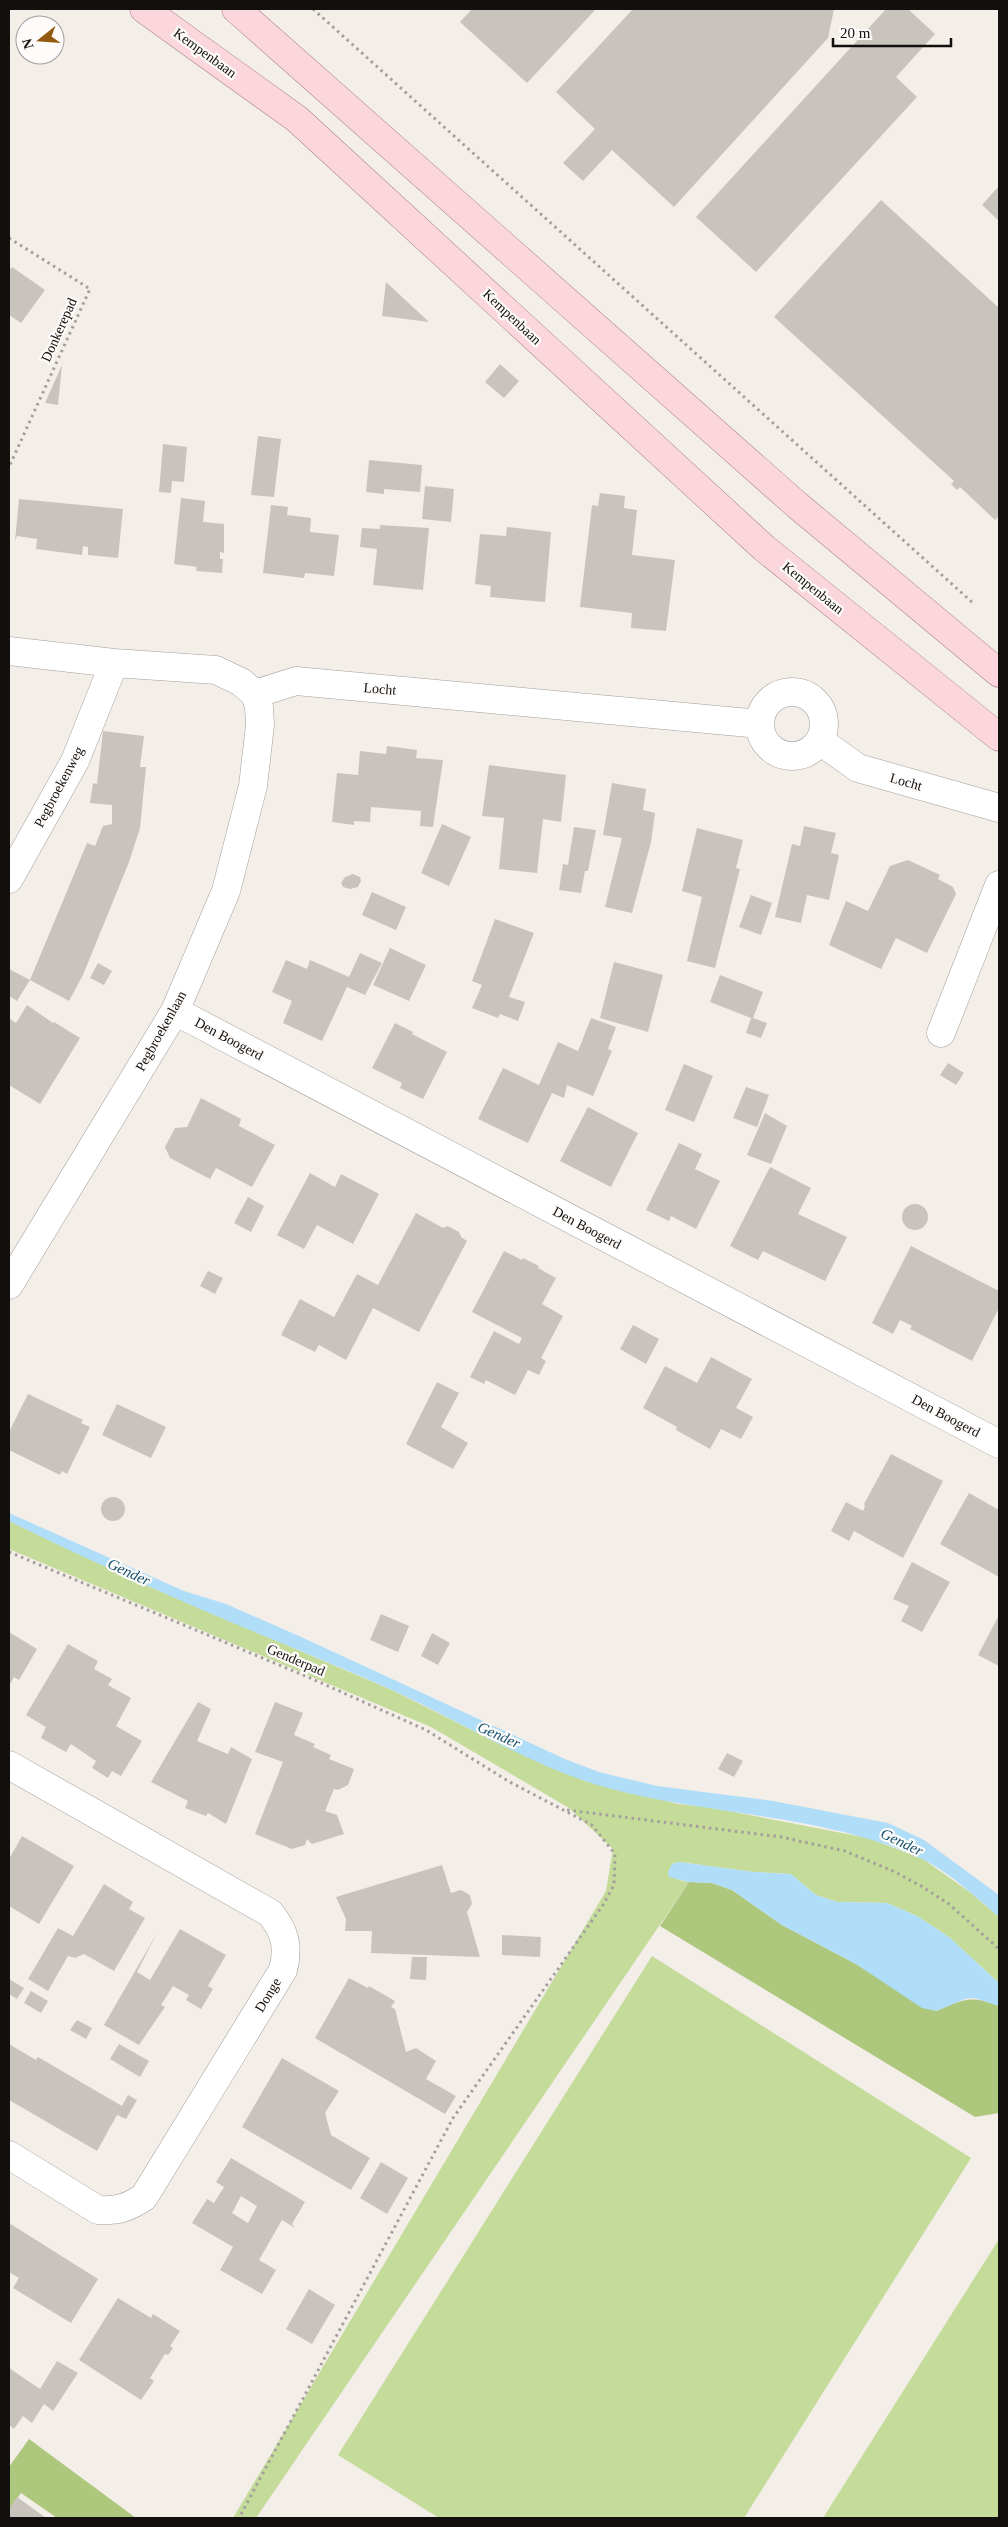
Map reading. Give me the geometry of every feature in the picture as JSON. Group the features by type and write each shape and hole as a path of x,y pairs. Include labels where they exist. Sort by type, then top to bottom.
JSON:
{"main road":[{"name":"Kempenbaan","path":"144,9 297,119 764,548 999,737"},
{"path":"236,9 797,505 999,673"}],"street":[{"path":"9,651 114,663 216,670 242,682 255,694"},
{"name":"Pegbroekenweg","path":"9,880 75,761 114,663"},
{"name":"Locht","path":"255,694 296,681 760,724"},
{"path":"783,693 801,693 812,698 820,707 824,724 820,741 813,749 804,754 784,756 766,744 760,724 762,712 768,702 783,693"},
{"name":"Pegbroekenlaan","path":"9,1285 175,1011 226,891 253,786 260,725 259,707 255,694"},
{"name":"Locht","path":"820,741 858,768 999,808"},
{"path":"941,1033 998,896"},
{"name":"Den Boogerd","path":"175,1011 999,1444"},
{"name":"Donge","path":"9,1765 270,1913 280,1925 286,1939 287,1955 282,1970 144,2197 130,2206 114,2211 98,2210 9,2155"}],"path":[{"path":"313,9 977,607"},
{"name":"Donkerepad","path":"9,238 90,289 9,467"},
{"name":"Genderpad","path":"9,1552 299,1673 426,1730 508,1781 592,1825 615,1854 614,1885 603,1905 453,2118 240,2518"},
{"path":"564,1810 781,1837 845,1851 895,1872 935,1895 949,1904 999,1949"}],"green space":[{"path":"9,1521 148,1586 392,1690 508,1748 583,1780 678,1804 708,1807 868,1838 923,1859 971,1893 999,1917 999,1983 949,1937 917,1916 887,1903 837,1902 816,1895 791,1874 754,1872 679,1862 672,1864 679,1880 689,1882 256,2518 233,2518 606,1891 613,1849 569,1808 431,1727 9,1549"},
{"path":"689,1882 712,1883 732,1890 782,1925 856,1964 936,2011 960,2001 974,1999 999,2006 999,2113 975,2117 660,1926"},
{"path":"652,1956 971,2158 744,2518 439,2518 338,2455"},
{"path":"999,2239 999,2518 823,2518"},
{"path":"29,2439 136,2518 57,2518 21,2493 9,2510 9,2467"}],"water":[{"name":"Gender","path":"9,1513 184,1591 226,1604 299,1636 565,1759 599,1772 657,1786 773,1801 888,1823 924,1840 999,1895 999,1917 942,1870 922,1859 882,1843 798,1822 626,1793 560,1772 511,1750 390,1689 206,1612 77,1554 9,1521"},
{"path":"679,1862 754,1872 791,1874 816,1895 837,1902 887,1903 917,1916 949,1937 999,1983 999,2006 974,1998 965,1999 936,2011 922,2008 856,1964 782,1925 732,1890 712,1883 689,1882 669,1877 668,1872 672,1864"}],"building":[{"path":"472,9 596,9 527,83 460,22"},
{"path":"633,9 834,9 828,38 674,207 612,150 583,181 563,163 595,129 556,92"},
{"path":"886,9 908,9 935,34 896,77 917,97 756,272 696,217"},
{"path":"999,186 999,221 982,205"},
{"path":"881,200 999,308 999,516 995,520 960,487 957,490 951,484 954,481 774,317"},
{"path":"12,267 45,290 21,323 9,315 9,271"},
{"path":"386,282 429,322 382,316"},
{"path":"500,364 519,381 504,398 485,382"},
{"path":"62,365 58,405 45,403"},
{"path":"258,436 281,439 274,497 251,495"},
{"path":"163,444 187,447 184,482 172,481 171,493 159,492"},
{"path":"369,460 422,465 420,492 384,489 384,494 366,492"},
{"path":"425,486 454,489 451,522 422,519"},
{"path":"600,493 625,496 624,508 637,510 632,555 675,560 666,631 631,628 632,613 580,607 592,505 598,506"},
{"path":"181,498 205,501 203,522 224,524 224,553 220,552 220,559 223,559 222,573 196,571 197,567 174,564"},
{"path":"19,499 123,509 118,558 88,555 88,547 83,546 82,555 36,549 37,539 17,536 15,541"},
{"path":"271,505 288,507 287,515 311,518 310,532 339,535 334,576 305,573 304,578 263,573"},
{"path":"380,525 429,528 423,590 373,585 377,549 360,547 362,528 380,529"},
{"path":"507,527 551,532 545,602 490,597 491,586 475,584 480,534 506,536"},
{"path":"103,731 144,736 140,767 146,767 140,828 129,862 83,975 69,1001 30,980 87,843 95,846 103,826 112,824 112,805 90,803 93,783 97,784"},
{"path":"387,746 417,750 416,758 443,760 433,827 420,826 421,811 371,807 370,822 354,821 354,825 332,822 337,773 358,775 360,751 386,754"},
{"path":"489,765 566,775 561,822 543,819 537,873 499,869 504,818 482,816"},
{"path":"612,783 646,789 643,810 655,813 651,842 632,913 605,907 622,838 603,835"},
{"path":"442,824 471,837 449,886 421,873"},
{"path":"804,826 836,833 831,853 839,855 829,900 807,895 801,923 775,917 792,844 800,846"},
{"path":"574,827 596,830 588,871 585,871 581,893 559,890 563,864 568,865"},
{"path":"697,828 743,840 736,868 740,869 715,968 687,961 702,897 682,891"},
{"path":"908,860 940,875 938,879 953,887 956,894 927,953 896,938 881,969 829,945 846,901 868,911 890,866"},
{"path":"353,874 360,877 361,881 358,887 350,889 343,887 341,883 345,877"},
{"path":"372,892 406,907 396,930 362,915"},
{"path":"751,895 772,903 761,935 739,927"},
{"path":"495,919 534,933 509,997 525,1002 518,1021 500,1014 498,1018 472,1008 482,985 472,981"},
{"path":"390,948 426,965 409,1001 373,985"},
{"path":"360,953 382,963 365,995 347,987 322,1041 283,1023 292,1001 272,992 286,960 307,969 310,960 349,977"},
{"path":"614,962 663,975 648,1032 600,1018"},
{"path":"98,963 112,971 104,985 90,978"},
{"path":"9,969 30,980 17,1001 9,996"},
{"path":"720,975 763,992 753,1018 767,1023 761,1038 746,1033 751,1018 710,1002"},
{"path":"27,1005 53,1023 80,1038 40,1104 9,1085 9,1022 10,1019 16,1023"},
{"path":"591,1018 616,1027 608,1049 612,1051 593,1096 567,1085 564,1098 552,1093 528,1143 478,1119 503,1068 539,1085 558,1042 578,1051"},
{"path":"395,1023 447,1052 423,1099 400,1088 402,1083 372,1068"},
{"path":"948,1063 964,1073 956,1085 940,1075"},
{"path":"684,1064 713,1076 694,1122 665,1110"},
{"path":"746,1087 769,1095 757,1127 733,1118"},
{"path":"201,1098 241,1119 239,1126 275,1145 252,1187 216,1168 210,1179 170,1158 165,1147 175,1128 187,1127"},
{"path":"588,1107 638,1133 611,1187 560,1161"},
{"path":"765,1113 787,1126 771,1164 747,1155"},
{"path":"679,1143 702,1154 695,1169 720,1181 696,1229 671,1216 669,1221 646,1210"},
{"path":"770,1167 811,1188 798,1214 847,1237 825,1281 763,1251 758,1260 730,1246"},
{"path":"310,1173 335,1187 341,1174 379,1194 353,1244 317,1225 304,1249 277,1235"},
{"path":"248,1197 264,1206 251,1232 234,1223"},
{"path":"915,1204 924,1208 928,1217 924,1226 915,1230 906,1226 902,1217 906,1208"},
{"path":"416,1213 443,1228 448,1226 459,1232 461,1237 467,1241 419,1332 373,1308 346,1360 319,1345 315,1352 281,1335 300,1299 334,1317 357,1274 378,1285"},
{"path":"911,1246 999,1291 999,1308 972,1361 910,1329 912,1326 900,1320 893,1334 872,1323"},
{"path":"504,1251 539,1266 538,1268 556,1278 542,1304 563,1316 541,1358 546,1361 539,1375 528,1370 515,1395 486,1380 484,1384 470,1377 494,1331 519,1344 522,1338 472,1312"},
{"path":"208,1271 223,1278 215,1294 200,1286"},
{"path":"633,1325 659,1339 646,1364 620,1349"},
{"path":"711,1357 752,1379 736,1408 753,1417 741,1439 721,1429 710,1449 676,1430 677,1427 643,1408 665,1366 697,1383"},
{"path":"437,1382 459,1393 441,1427 468,1443 453,1469 406,1444"},
{"path":"28,1394 83,1420 81,1423 90,1427 67,1474 62,1471 60,1475 9,1450 9,1432"},
{"path":"117,1404 166,1427 151,1458 102,1435"},
{"path":"891,1454 943,1481 903,1558 854,1531 849,1541 831,1531 846,1502 863,1511 864,1504"},
{"path":"969,1493 999,1510 999,1577 940,1544"},
{"path":"113,1497 118,1498 124,1504 124,1514 118,1520 113,1521 108,1520 102,1514 101,1509 102,1504 108,1498"},
{"path":"912,1562 950,1582 922,1632 901,1621 909,1606 893,1599"},
{"path":"381,1614 409,1626 398,1652 370,1640"},
{"path":"999,1615 999,1666 978,1655"},
{"path":"9,1632 37,1649 19,1680 14,1677 9,1686"},
{"path":"432,1633 450,1643 438,1665 421,1656"},
{"path":"68,1644 98,1661 94,1669 112,1679 108,1685 131,1698 116,1726 142,1741 121,1776 112,1771 108,1778 92,1768 96,1761 71,1744 66,1752 41,1738 46,1727 26,1715"},
{"path":"198,1702 211,1709 197,1741 228,1754 231,1747 252,1759 226,1824 208,1813 206,1816 185,1808 188,1801 151,1782"},
{"path":"275,1702 303,1713 294,1735 315,1744 313,1747 331,1755 329,1759 354,1769 348,1785 338,1790 334,1789 325,1811 337,1815 344,1834 312,1844 307,1839 305,1845 292,1849 255,1834 283,1762 255,1752"},
{"path":"727,1753 743,1761 734,1777 718,1769"},
{"path":"22,1836 74,1866 39,1924 9,1906 9,1859"},
{"path":"442,1865 451,1893 461,1890 470,1895 472,1904 467,1912 480,1957 371,1953 372,1931 345,1931 346,1919 336,1897"},
{"path":"104,1884 133,1902 129,1909 145,1918 114,1971 84,1954 75,1958 68,1956 48,1991 28,1979 58,1928 73,1936"},
{"path":"180,1929 226,1955 208,1986 213,1989 201,2009 186,2000 189,1995 173,1986 161,2005 165,2007 139,2045 104,2025 157,1933 137,1972 150,1980"},
{"path":"502,1935 541,1937 540,1957 502,1955"},
{"path":"412,1957 427,1957 426,1980 410,1979"},
{"path":"349,1978 368,1988 369,1986 395,2001 391,2007 395,2009 406,2052 416,2048 436,2061 426,2079 456,2096 445,2114 315,2038"},
{"path":"9,1979 24,1988 17,1999 9,1994"},
{"path":"31,1991 48,2001 41,2013 24,2003"},
{"path":"77,2020 92,2028 86,2039 70,2030"},
{"path":"9,2044 36,2060 38,2057 122,2106 128,2095 137,2100 126,2119 117,2115 97,2151 9,2100"},
{"path":"119,2044 149,2061 140,2077 110,2059"},
{"path":"282,2058 339,2091 325,2113 331,2135 370,2158 351,2190 242,2127"},
{"path":"231,2158 305,2202 292,2224 295,2228 282,2220 259,2260 276,2270 262,2294 220,2270 233,2247 192,2223 207,2199 214,2203 224,2187 216,2182","holes":["241,2196 257,2206 248,2223 232,2213"]},
{"path":"381,2162 408,2178 387,2214 360,2198"},
{"path":"9,2223 98,2279 71,2323 13,2288 19,2278 9,2272"},
{"path":"309,2289 335,2305 312,2344 286,2329"},
{"path":"118,2298 151,2318 153,2314 180,2331 170,2346 173,2348 168,2355 165,2354 150,2378 154,2381 141,2400 79,2360"},
{"path":"57,2361 78,2373 53,2411 44,2404 32,2423 23,2416 14,2429 9,2425 9,2368 40,2389"},
{"path":"17,2497 46,2518 9,2518 9,2509"}]}
